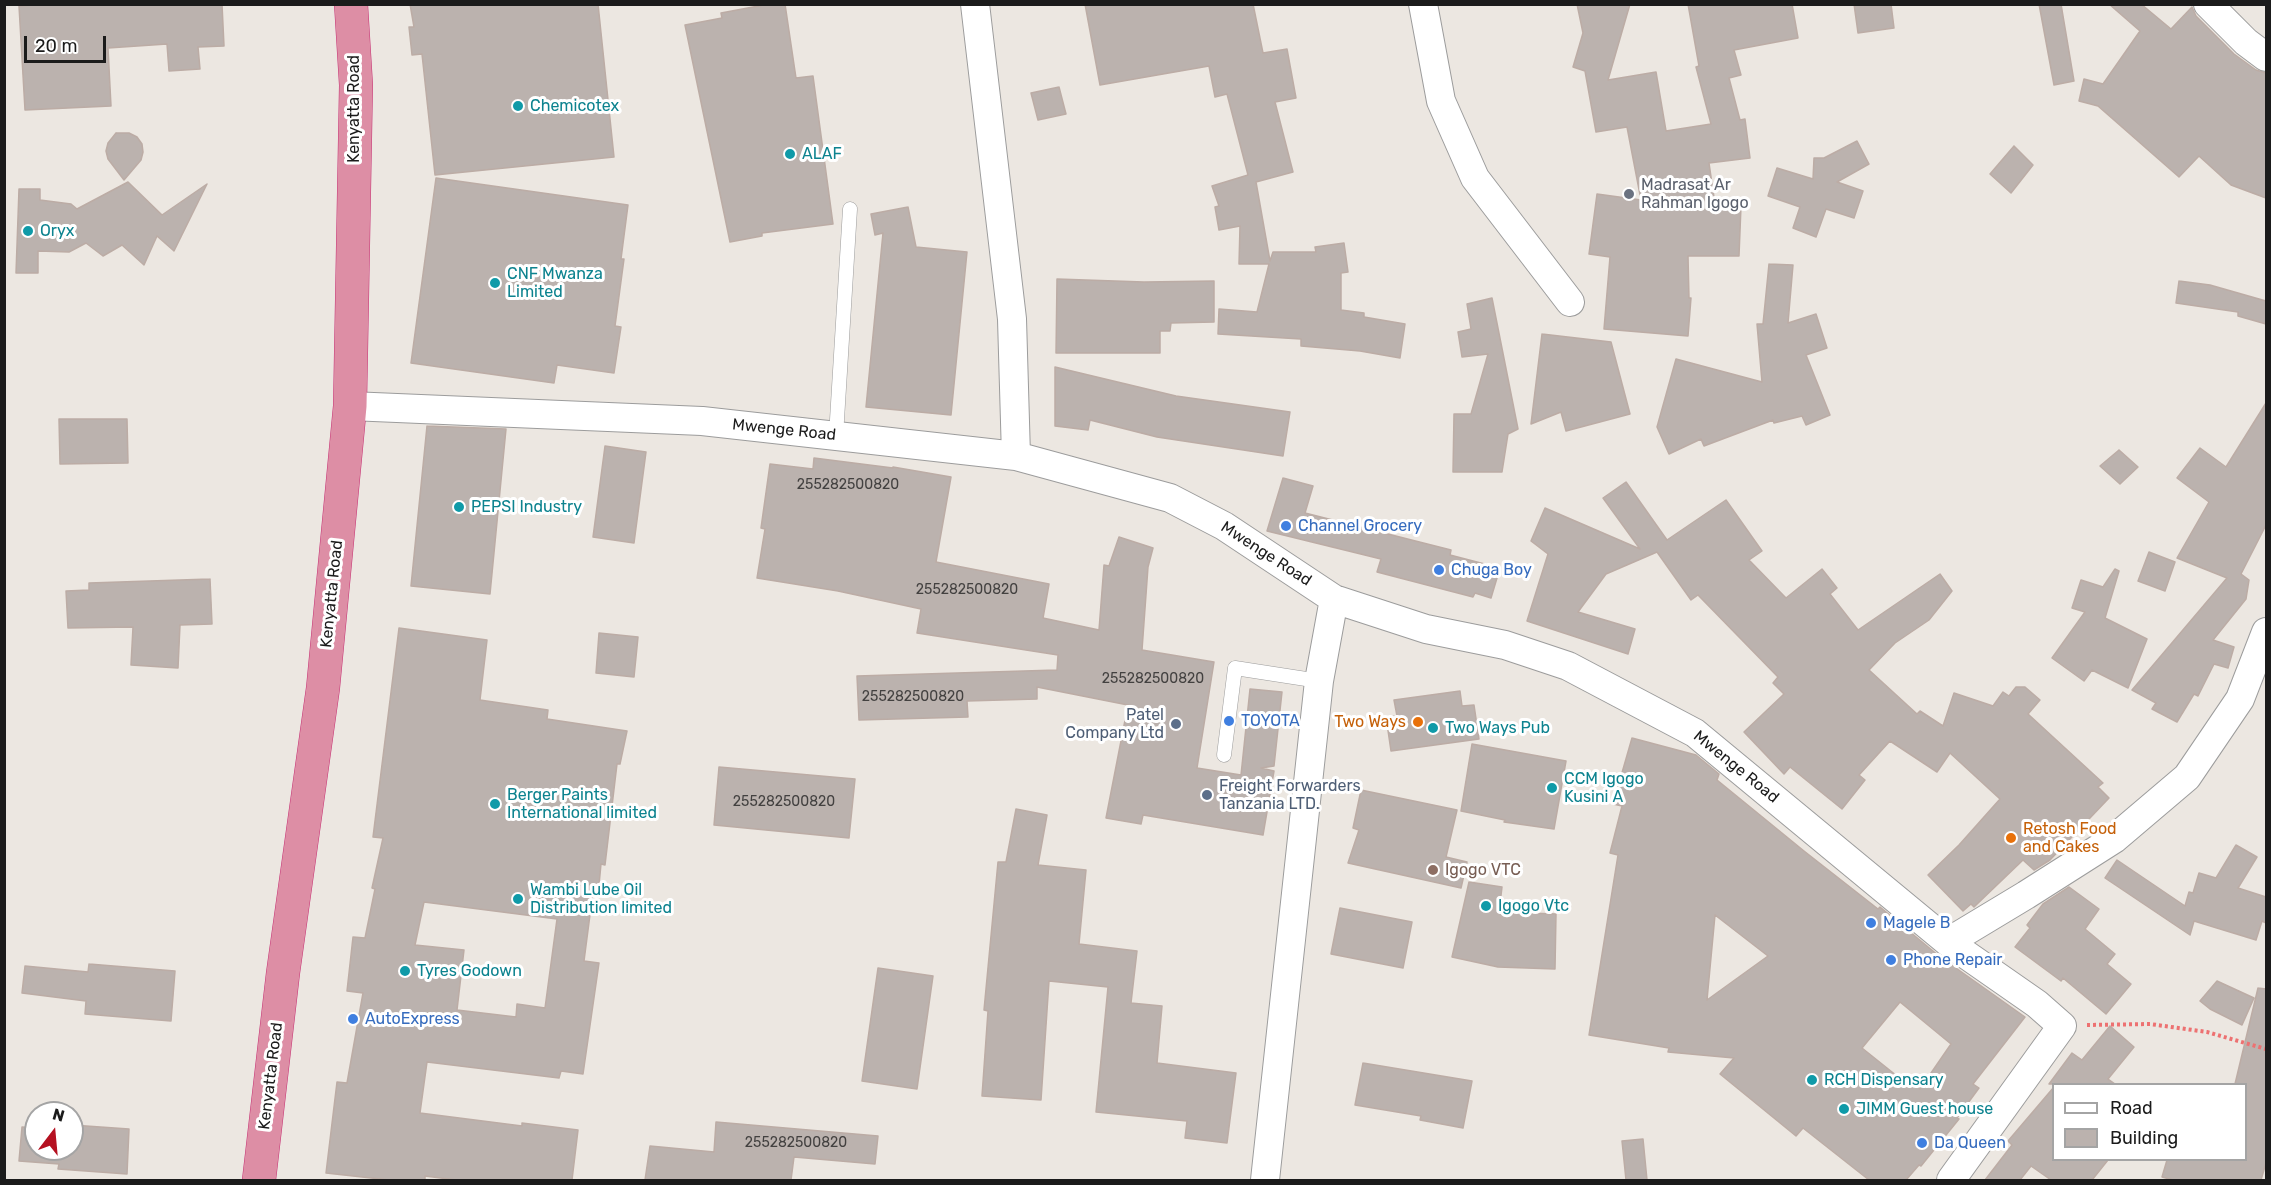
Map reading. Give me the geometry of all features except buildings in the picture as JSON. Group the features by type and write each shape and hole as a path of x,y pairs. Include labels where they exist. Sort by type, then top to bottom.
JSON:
{"highway":[{"name":"Kenyatta Road","path":"259,1180 283,973 323,688 350,406 356,86 351,4"}],"street":[{"path":"975,4 1012,320 1016,456"},
{"path":"1423,4 1441,101 1475,178 1570,302"},
{"path":"2208,4 2246,42 2266,57"},
{"name":"Mwenge Road","path":"350,406 702,421 1016,456 1170,498 1224,526 1334,598 1426,629 1505,645 1568,666 1695,733 1948,942 2037,1004 2062,1026"},
{"path":"1265,1180 1319,681 1334,598"},
{"path":"1948,942 2114,839 2187,777 2240,699 2266,632"},
{"path":"1951,1180 2062,1026"}],"lane":[{"path":"836,436 850,208"},
{"path":"1224,756 1235,668 1319,681"}],"path":[{"path":"2062,1026 2150,1024 2207,1032 2266,1049"}],"place":[{"name":"Chemicotex","path":"518,106"},
{"name":"ALAF","path":"790,154"},
{"name":"Madrasat Ar Rahman Igogo","path":"1629,194"},
{"name":"Oryx","path":"28,231"},
{"name":"CNF Mwanza Limited","path":"495,283"},
{"name":"PEPSI Industry","path":"459,507"},
{"name":"Channel Grocery","path":"1286,526"},
{"name":"Chuga Boy","path":"1439,570"},
{"name":"TOYOTA","path":"1229,721"},
{"name":"Two Ways","path":"1418,722"},
{"name":"Patel Company Ltd","path":"1176,724"},
{"name":"Two Ways Pub","path":"1433,728"},
{"name":"CCM Igogo Kusini A","path":"1552,788"},
{"name":"Freight Forwarders Tanzania LTD.","path":"1207,795"},
{"name":"Berger Paints International limited","path":"495,804"},
{"name":"Retosh Food and Cakes","path":"2011,838"},
{"name":"Igogo VTC","path":"1433,870"},
{"name":"Wambi Lube Oil Distribution limited","path":"518,899"},
{"name":"Igogo Vtc","path":"1486,906"},
{"name":"Magele B","path":"1871,923"},
{"name":"Phone Repair","path":"1891,960"},
{"name":"Tyres Godown","path":"405,971"},
{"name":"AutoExpress","path":"353,1019"},
{"name":"RCH Dispensary","path":"1812,1080"},
{"name":"JIMM Guest house","path":"1844,1109"},
{"name":"Da Queen","path":"1922,1143"}]}
